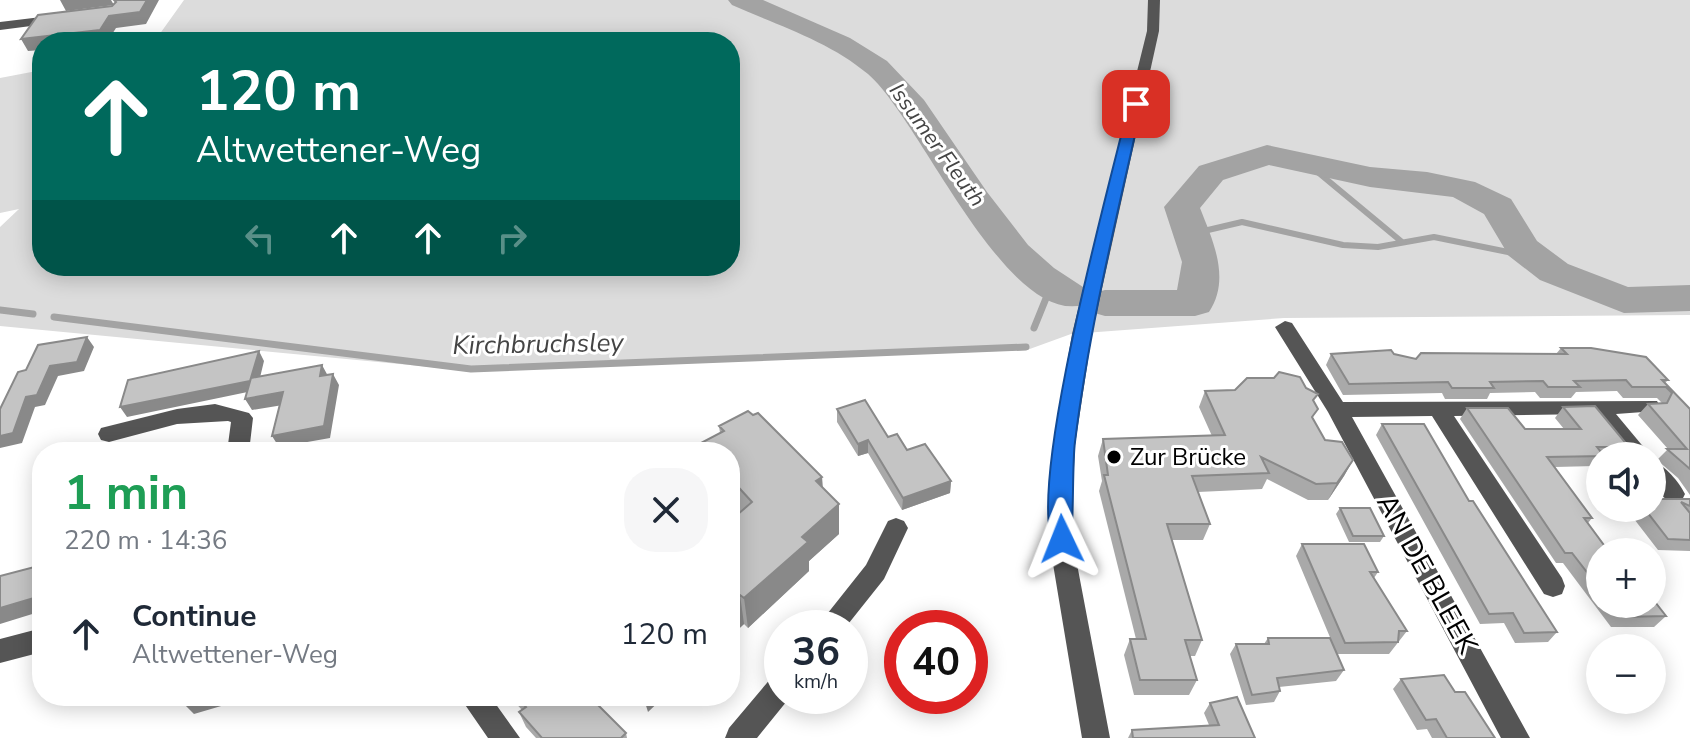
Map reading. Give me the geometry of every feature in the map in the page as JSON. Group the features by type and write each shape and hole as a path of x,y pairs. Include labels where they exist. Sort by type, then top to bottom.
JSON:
{"street":[{"path":"1096,738 1065,564 1060,514 1064,445 1094,281 1153,31 1154,0"},
{"path":"0,26 71,17"},
{"name":"AN DE BLEEK","path":"1285,327 1337,410 1516,738"},
{"path":"1597,406 1628,442"},
{"path":"1337,410 1650,406"},
{"path":"1438,409 1553,586"},
{"path":"109,434 213,411 232,411 242,418 239,442"},
{"path":"1666,485 1674,494"},
{"path":"844,610 875,572 896,528"},
{"path":"0,651 32,643"},
{"path":"481,706 506,738"},
{"path":"739,738 764,708"}],"shaded area":[{"path":"184,0 1690,0 1690,315 1284,318 1071,334 1027,350 473,371 0,326 0,227 19,209 0,213 0,78 32,72 32,276 740,276 740,32 161,32"}],"building":[{"path":"114,0 147,0 140,12 109,16 100,30 32,32 32,38 21,39 38,15 112,6 116,2"},
{"path":"87,337 77,362 50,366 37,395 26,397 13,433 0,436 0,409 18,372 26,370 38,345"},
{"path":"1561,348 1591,348 1646,357 1668,380 1662,380 1690,409 1690,469 1667,449 1687,449 1648,404 1667,403 1672,393 1666,387 1632,387 1626,380 1574,381 1580,387 1548,387 1543,381 1490,382 1494,388 1452,388 1448,382 1349,384 1331,354 1391,350 1394,354 1416,359 1421,353 1567,354"},
{"path":"259,351 250,381 120,407 128,380"},
{"path":"322,365 320,376 333,374 324,426 272,436 283,392 245,399 251,378"},
{"path":"1279,372 1300,377 1306,388 1318,394 1313,400 1318,409 1312,417 1325,440 1342,442 1353,460 1337,483 1316,484 1261,457 1269,473 1192,476 1210,524 1167,524 1202,640 1185,640 1197,680 1140,680 1130,639 1146,639 1104,475 1108,475 1103,439 1225,435 1205,391 1235,390 1247,378 1274,378"},
{"path":"865,400 888,437 897,434 907,450 925,444 951,481 903,498 868,440 858,444 837,409"},
{"path":"1595,406 1625,442 1586,442 1586,456 1547,457 1586,510 1584,518 1599,538 1586,538 1586,571 1572,553 1565,553 1467,408 1508,408 1525,429 1581,429 1563,407"},
{"path":"748,411 753,415 758,413 822,477 816,481 839,504 802,537 808,542 744,598 740,595 740,512 752,502 740,489 740,442 703,442 724,431 719,426"},
{"path":"1382,424 1424,424 1469,501 1473,501 1557,632 1524,633 1513,613 1489,614"},
{"path":"1666,499 1690,499 1690,506 1681,502 1690,513 1690,540 1668,539 1655,522 1666,522"},
{"path":"1340,508 1370,508 1384,536 1353,536"},
{"path":"1302,544 1364,544 1378,572 1370,572 1407,631 1399,631 1398,642 1345,643"},
{"path":"32,568 32,599 0,608 0,576"},
{"path":"1268,638 1330,638 1344,670 1277,678 1280,691 1252,695 1236,644 1269,644"},
{"path":"1444,675 1455,692 1465,692 1495,738 1447,738 1436,719 1426,720 1401,679"},
{"path":"1237,697 1255,738 1133,738 1132,730 1219,725 1210,703"},
{"path":"599,706 626,733 621,738 542,738 519,712 526,707"}],"waterway":[{"name":"Issumer Fleuth","path":"741,0 841,44 877,67 913,107 992,226 1014,253 1040,277 1069,296"},
{"name":"Issumer Fleuth","path":"1105,303 1195,303 1201,262 1182,207 1211,173 1267,155 1370,177 1463,189 1498,207 1522,248 1554,272 1624,300 1690,298"},
{"name":"Issumer Fleuth","path":"1308,164 1402,242"},
{"name":"Issumer Fleuth","path":"1191,234 1242,222 1343,245 1378,247 1434,237 1508,252 1554,272"},
{"name":"Kirchbruchsley","path":"1034,328 1051,286"},
{"name":"Kirchbruchsley","path":"0,310 33,314"},
{"name":"Kirchbruchsley","path":"54,317 471,369 1026,347"}],"place":[{"name":"Zur Brücke","path":"1114,457"}],"route":[{"path":"1062,539 1060,514 1064,445 1082,334 1136,104"}]}
